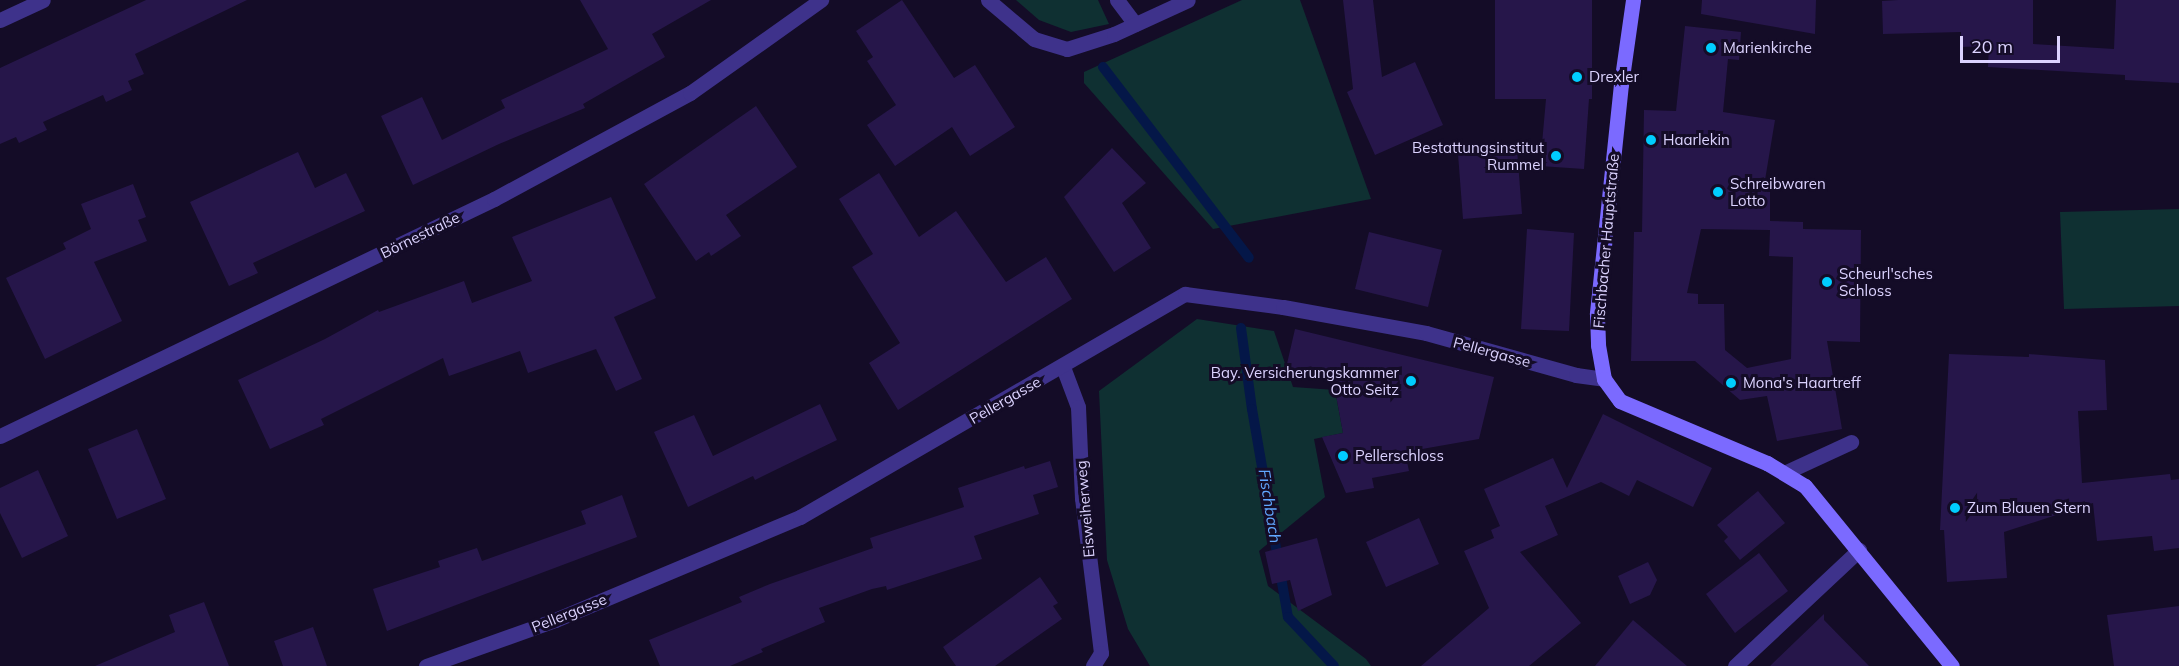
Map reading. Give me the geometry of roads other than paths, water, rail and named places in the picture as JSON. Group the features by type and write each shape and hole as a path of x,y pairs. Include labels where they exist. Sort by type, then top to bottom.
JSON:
{"main road":[{"name":"Fischbacher Hauptstraße","path":"1633,0 1621,84 1597,314 1598,345 1604,379 1620,401 1767,463 1805,486 1952,666"}],"street":[{"path":"0,20 43,0"},
{"name":"Börnestraße","path":"0,436 494,199 690,93 821,0"},
{"path":"988,0 1034,39 1067,49 1135,24 1188,0"},
{"path":"1117,0 1135,24"},
{"name":"Pellergasse","path":"426,666 555,620 800,517 1063,367 1185,294 1283,307 1426,333 1576,375 1604,379"},
{"name":"Eisweiherweg","path":"1063,367 1078,407 1082,498 1097,660"},
{"path":"1784,473 1851,442"},
{"path":"1735,666 1859,550"}],"waterway":[{"name":"Fischbach","path":"1103,67 1249,258"},
{"name":"Fischbach","path":"1241,328 1252,409 1288,617 1334,666"}],"place":[{"name":"Marienkirche","path":"1711,48"},
{"name":"Drexler","path":"1577,77"},
{"name":"Haarlekin","path":"1651,140"},
{"name":"Bestattungsinstitut Rummel","path":"1556,156"},
{"name":"Schreibwaren Lotto","path":"1718,192"},
{"name":"Scheurl'sches Schloss","path":"1827,282"},
{"name":"Bay. Versicherungskammer Otto Seitz","path":"1411,381"},
{"name":"Mona's Haartreff","path":"1731,383"},
{"name":"Pellerschloss","path":"1343,456"},
{"name":"Zum Blauen Stern","path":"1955,508"}]}
